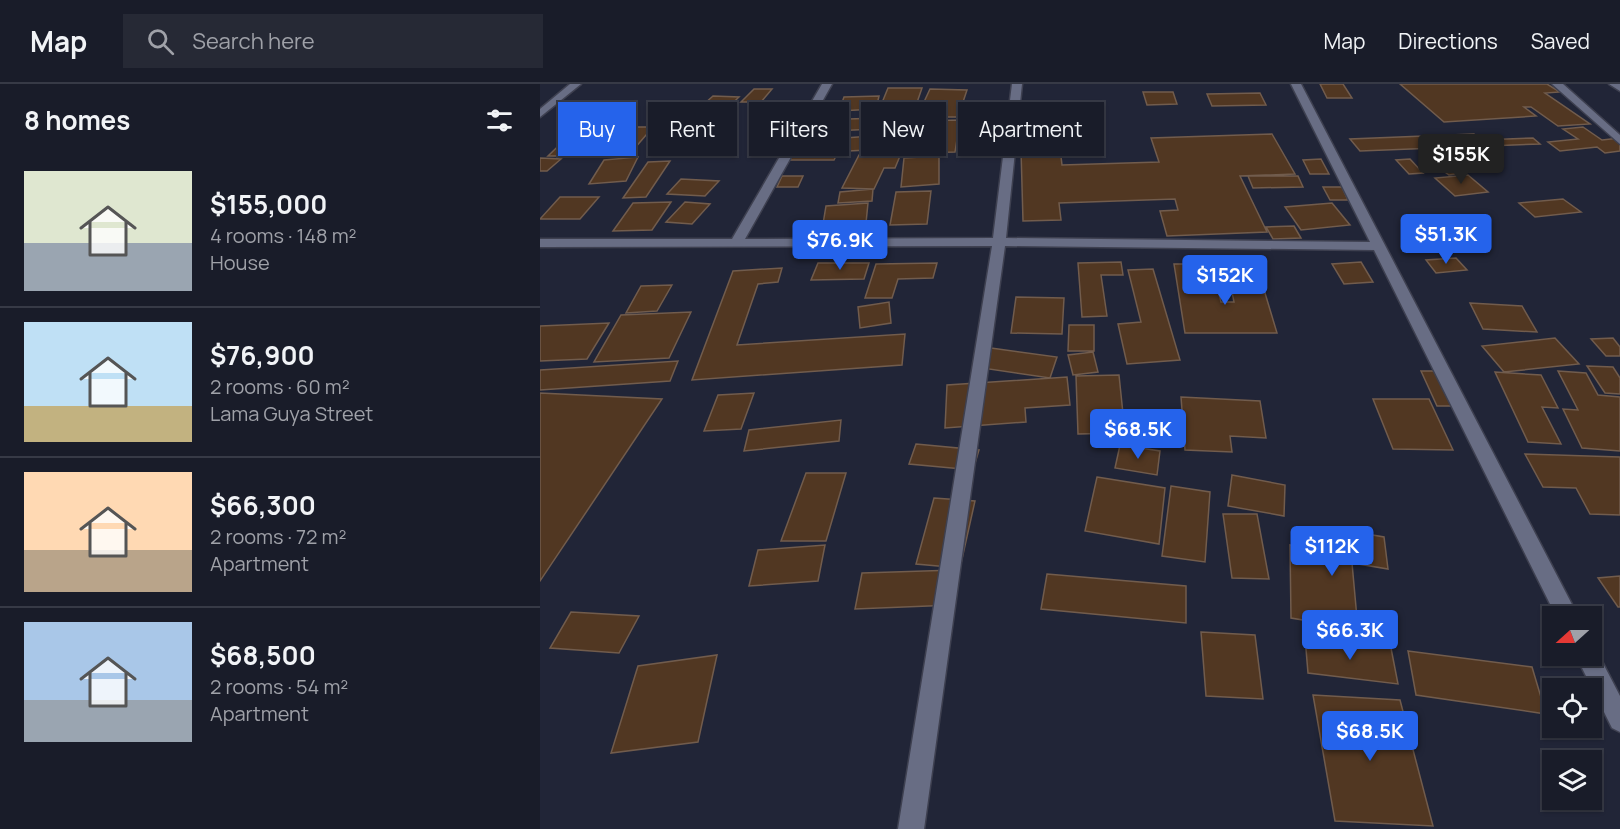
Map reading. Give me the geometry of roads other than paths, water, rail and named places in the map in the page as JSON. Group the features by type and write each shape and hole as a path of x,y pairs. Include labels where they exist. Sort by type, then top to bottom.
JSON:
{"street":[{"path":"540,114 576,84"},
{"path":"737,242 828,84"},
{"path":"911,829 999,242 1017,84"},
{"path":"1296,84 1562,606"},
{"path":"1557,84 1620,141"},
{"path":"1614,84 1620,86"},
{"path":"540,243 999,242 1378,246"},
{"path":"1592,666 1620,720"}]}
